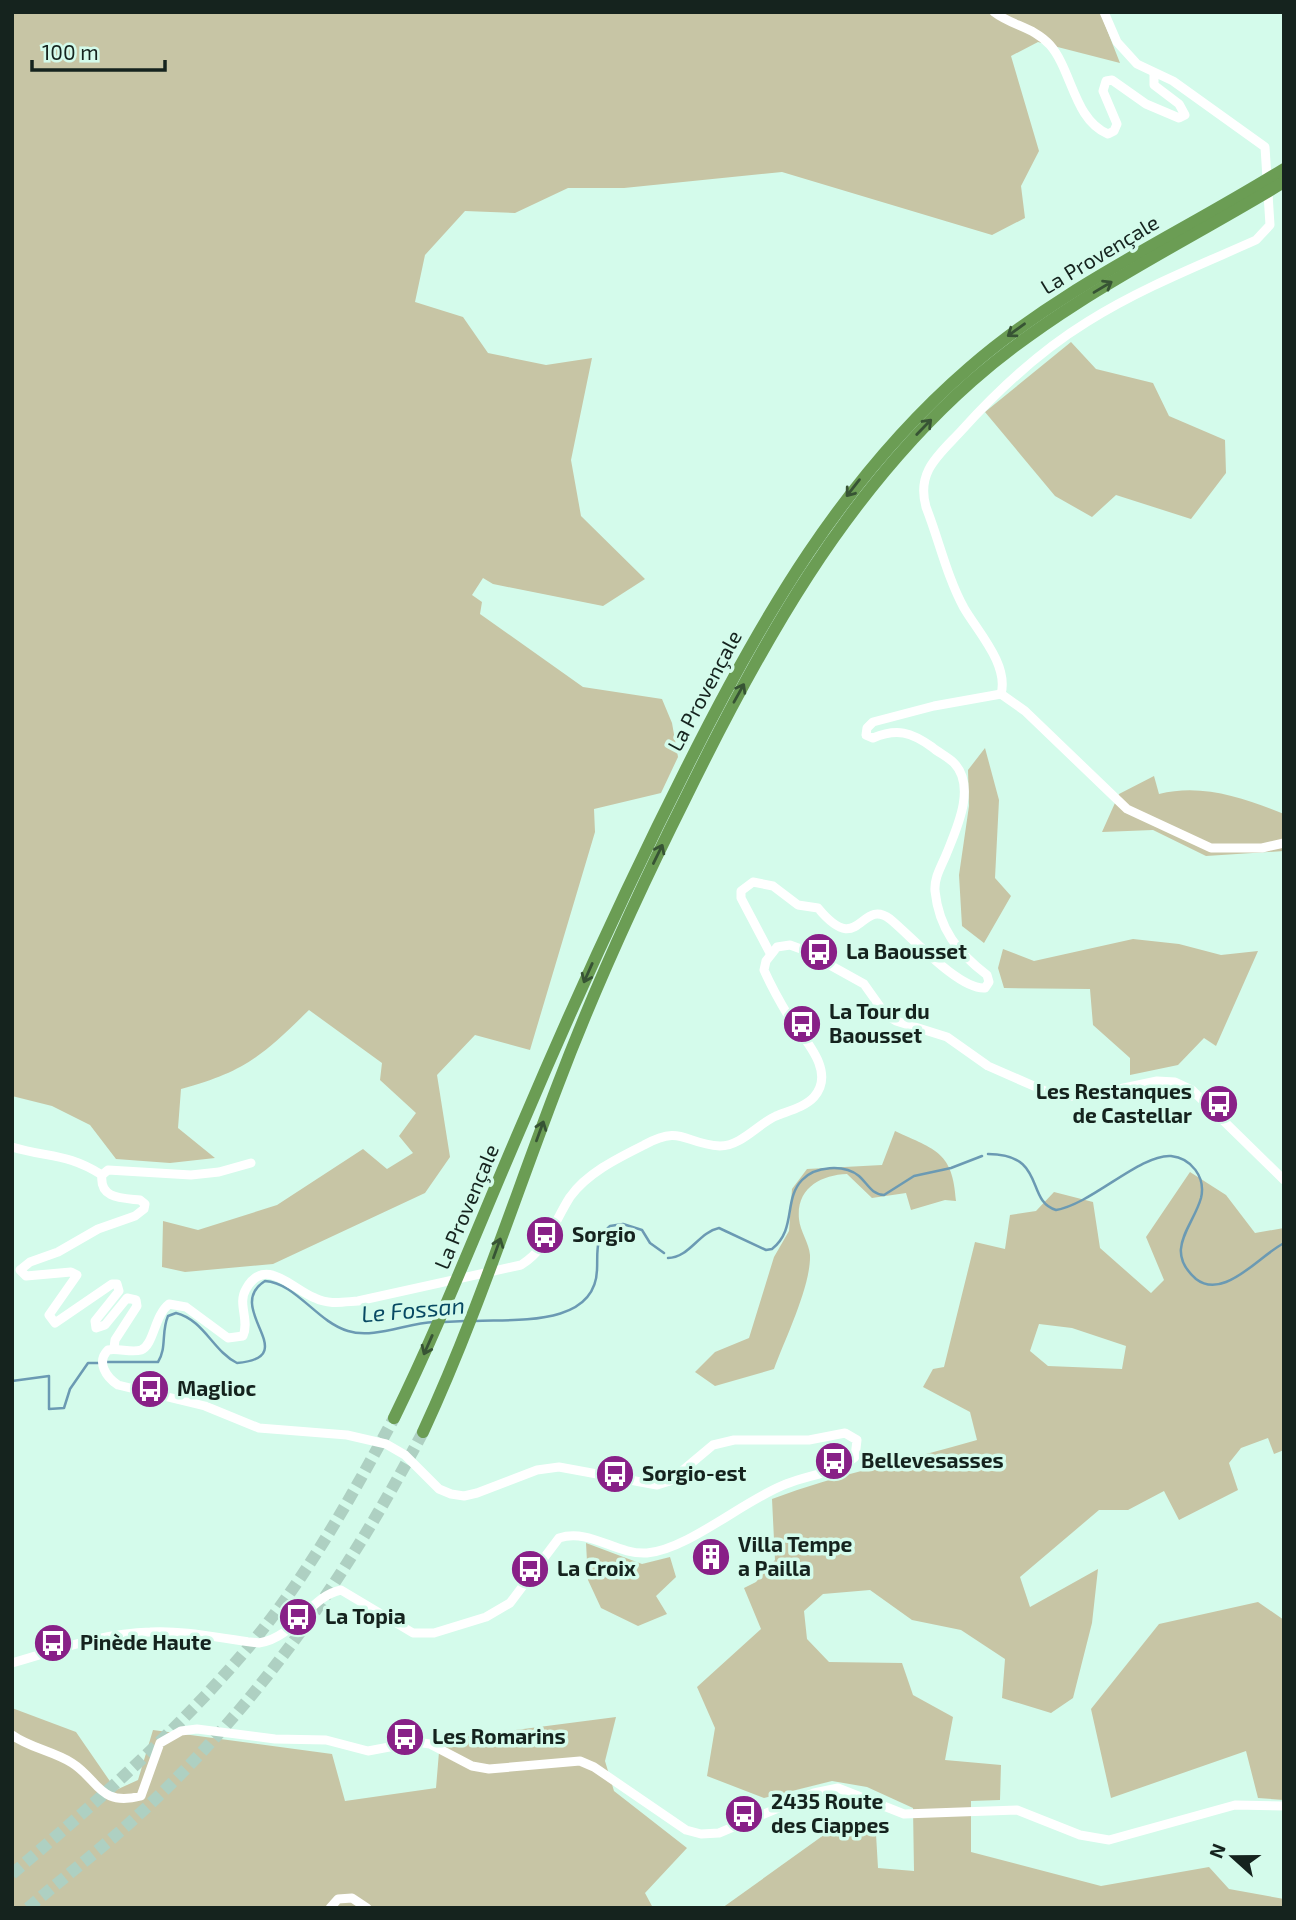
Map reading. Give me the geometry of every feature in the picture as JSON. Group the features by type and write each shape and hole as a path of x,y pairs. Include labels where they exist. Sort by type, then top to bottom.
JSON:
{"highway":[{"name":"La Provençale","path":"1245,200 1284,169"},
{"name":"La Provençale","path":"394,1418 493,1192 623,913 761,628 806,554 855,486 916,417 970,367 1030,320 1078,288 1284,182"},
{"name":"La Provençale","path":"423,1432 446,1380 623,913"}],"street":[{"path":"994,12 1029,28 1051,46 1084,113 1100,131 1108,134 1114,131 1117,124 1103,91 1106,81 1112,80 1146,104 1179,118 1185,115 1179,104 1154,86 1154,74"},
{"path":"1001,694 1003,687 1000,671 955,591 926,507 922,493 926,472 986,404 1053,345 1089,321 1256,240 1270,225 1265,147 1200,99 1173,81 1154,74 1126,54 1116,42 1104,12"},
{"path":"770,953 741,898 741,891 753,882 773,886 798,905 818,908 832,925 840,930 849,930 870,916 887,917 954,974 978,989 985,988 989,982 987,975 954,946 945,930 935,888 957,827 964,798 960,773 954,764 913,734 891,731 873,738 866,735 867,728 873,722 934,706 1001,694 1025,711 1127,809 1210,848 1262,848 1284,842"},
{"path":"12,1663 53,1648 106,1636 150,1632 259,1643 274,1640 322,1601 341,1590 413,1633 435,1633 486,1617 510,1603 559,1538 579,1535 629,1552 658,1551 778,1487 850,1461 858,1450 854,1437 845,1433 808,1440 734,1440 713,1445 670,1481 657,1485 559,1467 537,1471 464,1496 439,1489 405,1455 386,1444 347,1435 274,1431 251,1426 205,1406 118,1385 108,1379 103,1363 104,1352 114,1348 139,1351 147,1346 160,1311 169,1304 186,1307 228,1338 243,1336 246,1329 242,1298 254,1279 265,1273 274,1273 316,1299 332,1303 358,1301 521,1265 539,1251 571,1197 583,1183 643,1145 665,1134 720,1146 731,1144 773,1117 806,1103 815,1096 820,1085 819,1060 764,970 770,953 783,945 801,949 864,984 880,1008 896,1021 947,1037 989,1066 1052,1094 1081,1097 1144,1082 1175,1082 1201,1097 1284,1180"},
{"path":"12,1147 60,1155 82,1163 102,1175"},
{"path":"114,1348 115,1340 137,1306 136,1300 127,1298 105,1325 96,1328 95,1321 119,1291 117,1284 112,1284 55,1323 49,1315 77,1275 71,1272 26,1276 20,1270 30,1262 58,1252 99,1228 135,1216 144,1209 145,1204 141,1200 116,1198 106,1193 101,1185 102,1175 108,1170 191,1175 219,1172 251,1163"},
{"path":"12,1735 23,1743 71,1763 94,1787 110,1796 125,1798 141,1796 145,1790 154,1752 160,1743 181,1731 197,1729 254,1737 326,1740 368,1751 416,1742 430,1744 472,1766 489,1769 580,1761 594,1767 685,1830 701,1834 729,1829 814,1793 838,1788 851,1790 904,1814 1017,1811 1080,1835 1109,1840 1235,1805 1284,1805"},
{"path":"330,1908 338,1899 352,1898 367,1908"}],"shaded area":[{"path":"12,12 1100,12 1120,63 1038,42 1011,56 1039,151 1021,186 1025,218 992,235 782,172 624,188 568,188 515,213 465,211 425,255 415,302 463,317 488,353 546,365 592,358 571,460 581,516 645,579 603,606 493,584 483,578 472,595 482,602 480,614 583,687 662,699 672,723 678,757 661,793 594,809 595,832 530,1050 475,1035 437,1075 450,1157 425,1193 273,1264 185,1272 162,1267 163,1221 198,1230 277,1205 363,1149 387,1169 413,1153 399,1136 416,1113 380,1080 382,1063 309,1010 252,1060 222,1076 181,1089 178,1128 215,1158 170,1163 116,1159 90,1125 52,1106 12,1096"},
{"path":"1071,342 1096,369 1153,383 1169,416 1225,440 1226,473 1191,519 1116,495 1092,517 1055,496 985,412"},
{"path":"985,748 999,800 995,878 1011,896 984,943 962,926 959,875 969,806 968,770"},
{"path":"1154,776 1159,794 1207,791 1238,798 1284,814 1284,851 1206,856 1153,830 1102,832 1119,794"},
{"path":"1133,939 1179,944 1221,955 1258,951 1216,1046 1204,1038 1178,1065 1130,1075 1130,1058 1093,1025 1090,989 1004,988 998,968 1003,949 1034,961"},
{"path":"895,1131 940,1155 951,1172 956,1201 945,1200 911,1210 906,1193 872,1198 847,1174 828,1177 812,1185 806,1191 799,1208 800,1224 810,1255 809,1268 796,1312 774,1369 715,1386 695,1372 715,1352 749,1338 774,1257 789,1231 792,1189 807,1169 882,1165"},
{"path":"1190,1172 1226,1195 1255,1233 1284,1228 1284,1450 1274,1454 1268,1438 1241,1448 1229,1463 1238,1490 1179,1520 1164,1491 1128,1510 1099,1510 1020,1577 1030,1607 1098,1569 1092,1623 1073,1698 1051,1713 1002,1698 1005,1659 961,1630 912,1620 870,1590 823,1594 804,1611 807,1639 829,1662 902,1663 913,1695 953,1717 945,1760 1001,1765 1000,1800 971,1801 971,1852 1101,1886 1209,1867 1229,1889 1284,1899 1284,1908 722,1908 828,1832 876,1834 878,1868 914,1871 913,1808 867,1787 832,1781 764,1798 707,1776 715,1728 697,1687 761,1629 744,1588 756,1582 775,1560 772,1499 977,1440 970,1412 923,1387 933,1369 944,1367 975,1242 1005,1249 1010,1215 1036,1211 1054,1192 1093,1202 1100,1248 1151,1293 1164,1280 1146,1237","holes":["1039,1324 1072,1328 1126,1346 1122,1369 1048,1366 1030,1351"]},
{"path":"586,1543 642,1564 670,1557 676,1577 656,1596 667,1614 638,1626 601,1608 588,1580"},
{"path":"1258,1602 1284,1620 1284,1800 1258,1798 1246,1751 1111,1798 1091,1709 1159,1624"},
{"path":"12,1708 76,1732 116,1790 138,1780 153,1730 332,1754 345,1801 436,1788 440,1740 616,1717 605,1761 614,1791 687,1848 645,1893 653,1908 12,1908"}],"waterway":[{"name":"Le Fossan","path":"988,1154 1007,1156 1019,1161 1027,1169 1047,1205 1056,1210 1085,1199 1145,1163 1171,1156 1185,1160 1199,1176 1202,1190 1197,1209 1183,1238 1182,1258 1186,1268 1203,1283 1211,1285 1226,1282 1284,1243"},
{"name":"Le Fossan","path":"668,1258 682,1254 706,1234 719,1228 766,1250 772,1249 785,1233 796,1188 808,1175 822,1169 838,1168 853,1172 876,1193 884,1195 914,1176 951,1168 982,1156"},
{"name":"Le Fossan","path":"475,1321 550,1316 568,1311 583,1302 593,1288 599,1241 610,1226 623,1224 642,1230 650,1243 664,1253"},
{"name":"Le Fossan","path":"105,1362 158,1362 168,1316 176,1313 194,1322 221,1351 237,1363 256,1359 264,1351 264,1342 252,1304 254,1292 265,1281 287,1288 326,1320 348,1331 380,1332 434,1322"},
{"name":"Le Fossan","path":"444,1322 465,1321"},
{"name":"Le Fossan","path":"12,1381 49,1376 49,1409 64,1408 70,1389 88,1363 99,1363"}],"tunnel":[{"path":"12,1874 163,1739 246,1650 308,1567 394,1418"},
{"path":"28,1908 121,1830 179,1776 260,1685 296,1638 363,1538 423,1432"}],"place":[{"name":"La Baousset","path":"819,952"},
{"name":"La Tour du Baousset","path":"802,1024"},
{"name":"Les Restanques de Castellar","path":"1219,1104"},
{"name":"Sorgio","path":"545,1235"},
{"name":"Maglioc","path":"150,1389"},
{"name":"Bellevesasses","path":"834,1461"},
{"name":"Sorgio-est","path":"615,1474"},
{"name":"Villa Tempe a Pailla","path":"711,1557"},
{"name":"La Croix","path":"530,1569"},
{"name":"La Topia","path":"298,1617"},
{"name":"Pinède Haute","path":"53,1643"},
{"name":"Les Romarins","path":"405,1737"},
{"name":"2435 Route des Ciappes","path":"744,1814"}]}
